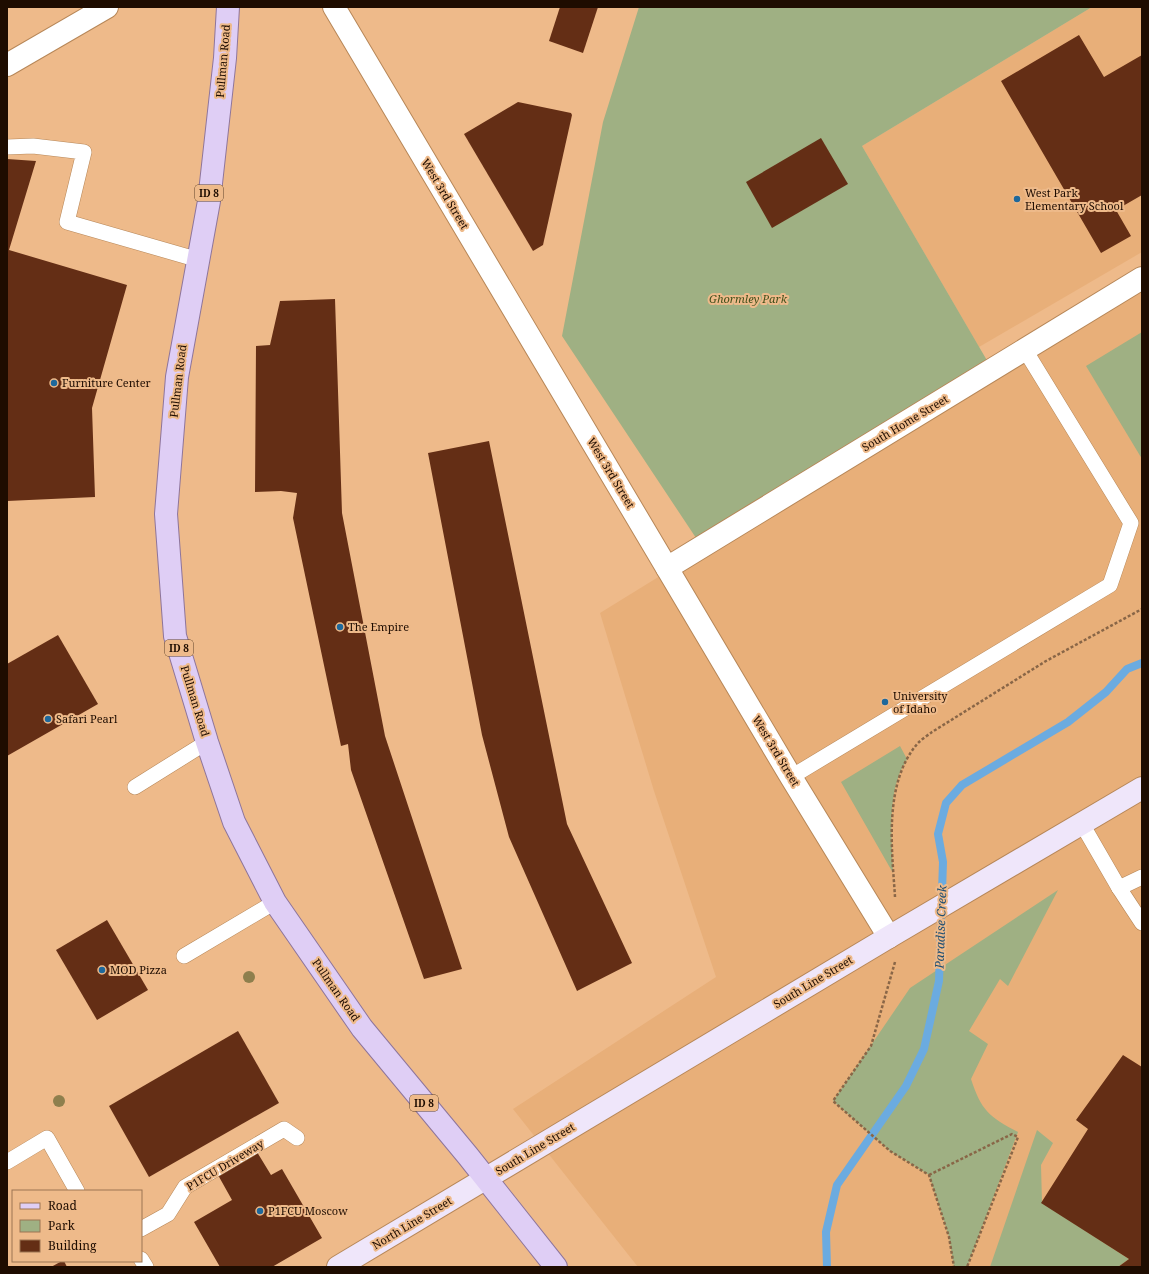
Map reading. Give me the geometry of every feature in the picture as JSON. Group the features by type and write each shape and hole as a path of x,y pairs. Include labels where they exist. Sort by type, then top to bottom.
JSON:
{"main road":[{"name":"Pullman Road","path":"228,7 225,58 208,201 199,260 177,377 166,514 175,636 207,742 234,822 275,902 362,1028 556,1267"}],"street":[{"path":"7,65 107,7"},
{"name":"West 3rd Street","path":"334,7 791,777 889,937"},
{"name":"South Home Street","path":"668,568 1142,278"},
{"name":"South Line Street","path":"486,1179 889,937 1142,788"},
{"name":"North Line Street","path":"339,1267 486,1179"}],"lane":[{"path":"7,147 34,146 84,152 67,222 199,260"},
{"path":"791,777 1110,585 1130,523 1025,350"},
{"path":"135,787 207,742"},
{"path":"1082,824 1119,888 1142,923"},
{"path":"1119,888 1142,877"},
{"path":"184,956 275,902"},
{"name":"P1FCU Driveway","path":"142,1228 168,1214 185,1187 284,1129 297,1138"},
{"path":"7,1162 47,1138 76,1190"}],"path":[{"path":"895,896 892,833 894,801 899,775 918,743 932,732 1046,661 1142,609"},
{"path":"895,961 871,1046 833,1101 890,1151 929,1175 949,1237 954,1267"},
{"path":"929,1175 1012,1134 1018,1137 967,1267"}],"shaded area":[{"name":"West Park Elementary School","path":"1092,7 1142,7 1142,252 979,347 862,146"},
{"name":"University of Idaho","path":"1142,278 1142,1267 638,1267 513,1109 716,977 654,791 600,613"}],"green space":[{"name":"Ghormley Park","path":"639,7 1092,7 862,146 992,369 702,547 562,336 603,122"},
{"path":"1142,332 1142,459 1086,366"},
{"path":"900,746 907,759 899,775 893,799 893,873 841,782"},
{"path":"1058,890 1008,986 1000,979 969,1031 988,1044 971,1079 978,1098 987,1112 1000,1122 1018,1132 967,1267 954,1267 949,1237 929,1175 890,1151 833,1101 910,988"},
{"path":"1037,1130 1053,1143 1041,1165 1042,1203 1129,1259 1118,1267 990,1267"}],"building":[{"path":"560,7 598,7 583,53 549,41"},
{"name":"West Park Elementary School","path":"1079,35 1104,77 1142,55 1142,195 1116,210 1131,236 1101,253 1001,81"},
{"path":"518,102 571,113 572,115 543,245 533,251 464,134"},
{"path":"821,138 848,184 772,228 746,182"},
{"path":"7,159 36,161 9,250 127,285 92,408 95,497 7,501"},
{"name":"The Empire","path":"335,299 342,513 385,736 462,969 424,979 351,770 348,744 341,746 293,518 297,493 281,491 255,492 256,346 270,345 280,301"},
{"path":"489,441 567,824 632,963 577,991 509,837 482,735 428,453"},
{"path":"58,635 98,704 7,756 7,664"},
{"name":"MOD Pizza","path":"107,920 148,990 97,1020 56,950"},
{"path":"238,1031 279,1103 149,1177 109,1106"},
{"path":"1123,1055 1142,1067 1142,1267 1118,1267 1129,1259 1041,1203 1088,1129 1076,1120"},
{"name":"P1FCU Moscow","path":"257,1152 271,1175 282,1169 322,1238 272,1267 220,1267 194,1222 232,1200 218,1175"},
{"path":"60,1262 64,1262 67,1267 51,1267"}],"waterway":[{"name":"Paradise Creek","path":"827,1267 826,1232 837,1185 906,1086 924,1049 939,981 943,862 938,834 946,803 962,785 1068,722 1106,692 1127,669 1142,663"}],"place":[{"name":"West Park Elementary School","path":"1017,199"},
{"name":"Furniture Center","path":"54,383"},
{"name":"The Empire","path":"340,627"},
{"name":"University of Idaho","path":"885,702"},
{"name":"Safari Pearl","path":"48,719"},
{"name":"MOD Pizza","path":"102,970"},
{"name":"P1FCU Moscow","path":"260,1211"}]}
